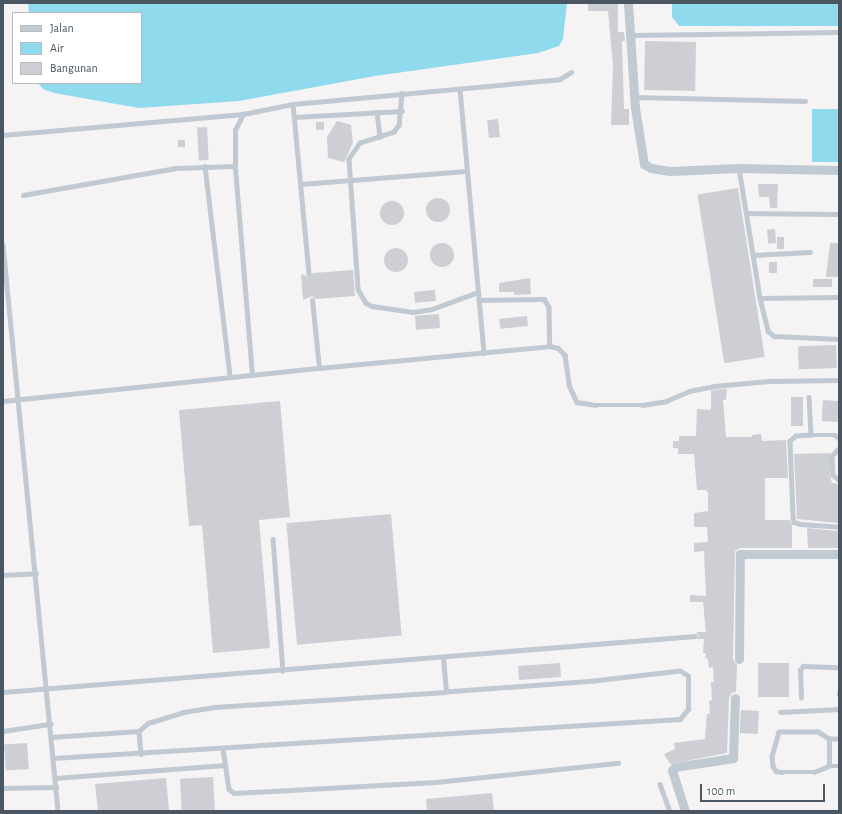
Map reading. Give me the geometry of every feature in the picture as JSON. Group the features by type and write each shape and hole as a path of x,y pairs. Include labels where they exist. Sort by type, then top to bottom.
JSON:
{"street":[{"path":"628,3 634,97 641,154 644,164 651,168 670,171 740,168 839,170"},
{"path":"739,659 740,554 839,554"},
{"path":"685,811 672,770 675,767 733,758 735,698"}],"lane":[{"path":"630,35 838,32"},
{"path":"3,135 244,114 293,104 560,79 571,72"},
{"path":"460,89 466,171 484,353"},
{"path":"402,93 402,111 399,125 394,132 380,138 360,142 354,148 349,159 349,180 358,289 366,303 413,312 432,310 478,292"},
{"path":"634,97 805,101"},
{"path":"293,104 309,273"},
{"path":"294,117 402,111"},
{"path":"377,112 380,138"},
{"path":"244,114 235,130 235,166 252,374"},
{"path":"205,166 230,377"},
{"path":"23,195 176,168 235,166"},
{"path":"740,168 760,298 770,334 839,339"},
{"path":"301,184 466,171"},
{"path":"747,213 839,214"},
{"path":"3,245 20,400 58,811"},
{"path":"753,255 810,252"},
{"path":"760,298 839,297"},
{"path":"479,300 544,299 549,307 550,346"},
{"path":"312,300 319,368"},
{"path":"3,401 252,374 550,346 558,348 565,355 573,396 577,402 586,404 642,405 666,401 689,391 714,386 770,381 839,380"},
{"path":"809,397 811,435"},
{"path":"839,438 835,435 811,435 796,436 790,441 794,522 800,524 839,527"},
{"path":"839,449 832,456 833,475 839,480"},
{"path":"273,540 283,671"},
{"path":"3,575 36,573"},
{"path":"3,692 47,690 283,671 695,636"},
{"path":"443,657 446,692"},
{"path":"801,698 800,670 803,666 839,667"},
{"path":"51,737 139,731 148,723 183,712 215,707 595,681 680,671 688,676 688,709 680,718 223,749 53,758"},
{"path":"780,712 839,709"},
{"path":"3,731 50,724"},
{"path":"139,731 141,754"},
{"path":"839,739 829,738 818,732 779,732 772,756 776,771 814,772 829,766 839,766"},
{"path":"829,738 829,766"},
{"path":"223,749 229,789 234,793 436,782 618,763"},
{"path":"55,778 226,765"},
{"path":"660,784 670,811"},
{"path":"3,788 56,787"}],"water":[{"path":"28,3 567,3 563,39 559,46 538,53 375,76 239,101 139,108 54,93 43,89 39,84 142,84 142,12 29,12"},
{"path":"672,3 839,3 839,26 679,26 672,17"},
{"path":"812,109 839,109 839,162 812,162"}],"building":[{"path":"588,3 618,3 618,32 624,32 625,41 622,41 624,109 629,109 629,125 611,125 613,65 608,11 588,11"},
{"path":"645,41 696,42 695,91 644,90"},
{"path":"498,119 500,137 489,138 487,120"},
{"path":"337,121 351,125 353,143 344,162 328,158 327,137"},
{"path":"316,122 324,122 324,130 316,130"},
{"path":"207,127 209,160 199,160 197,128"},
{"path":"178,140 185,140 185,147 178,147"},
{"path":"758,184 778,184 777,208 770,208 769,197 759,197"},
{"path":"738,188 765,357 724,363 698,194"},
{"path":"438,198 447,201 450,210 447,219 438,222 429,219 426,210 429,201"},
{"path":"392,201 401,204 404,213 401,222 392,225 383,222 380,213 383,204"},
{"path":"775,229 776,243 768,244 767,230"},
{"path":"777,237 784,237 784,249 777,249"},
{"path":"442,243 451,246 454,255 451,264 442,267 433,264 430,255 433,246"},
{"path":"830,243 839,243 839,277 826,277"},
{"path":"396,248 405,251 408,260 405,269 396,272 387,269 384,260 387,251"},
{"path":"769,262 777,262 777,273 769,273"},
{"path":"353,270 355,296 316,299 312,296 303,300 301,274 309,277 313,273"},
{"path":"530,278 531,294 514,295 514,292 499,292 499,283"},
{"path":"813,279 832,279 832,287 813,287"},
{"path":"435,290 436,301 415,303 414,292"},
{"path":"439,314 440,328 416,330 415,316"},
{"path":"527,316 528,326 500,329 499,319"},
{"path":"836,345 837,368 799,369 798,346"},
{"path":"727,389 726,400 723,400 726,437 752,437 752,435 761,434 762,441 786,440 788,478 765,478 765,520 790,520 792,525 792,548 740,548 735,551 733,659 737,665 736,692 732,693 729,698 727,753 670,764 664,754 675,749 674,743 705,739 707,714 710,714 709,701 712,700 711,682 714,682 713,667 709,668 708,659 705,658 706,653 703,653 704,639 696,639 699,636 696,632 706,632 703,602 690,602 690,595 706,596 704,551 694,552 694,543 708,542 707,527 694,527 694,513 708,511 708,493 706,490 697,490 694,454 678,454 678,448 673,448 673,441 679,441 679,436 696,436 697,409 711,410 711,390"},
{"path":"791,397 803,397 803,426 791,426"},
{"path":"823,400 839,401 837,422 822,421"},
{"path":"280,401 290,517 259,520 270,648 213,653 202,525 189,526 179,410"},
{"path":"830,453 830,476 832,483 839,484 838,523 797,519 794,454"},
{"path":"391,514 402,636 297,645 286,523"},
{"path":"807,528 838,531 839,548 808,548"},
{"path":"560,663 561,677 519,680 518,666"},
{"path":"758,663 789,663 789,697 758,697"},
{"path":"741,710 759,711 758,734 740,733"},
{"path":"27,743 29,769 6,771 4,745"},
{"path":"213,777 215,810 182,811 180,779"},
{"path":"166,778 169,811 98,811 95,784"},
{"path":"492,793 494,811 427,811 426,799"}]}
